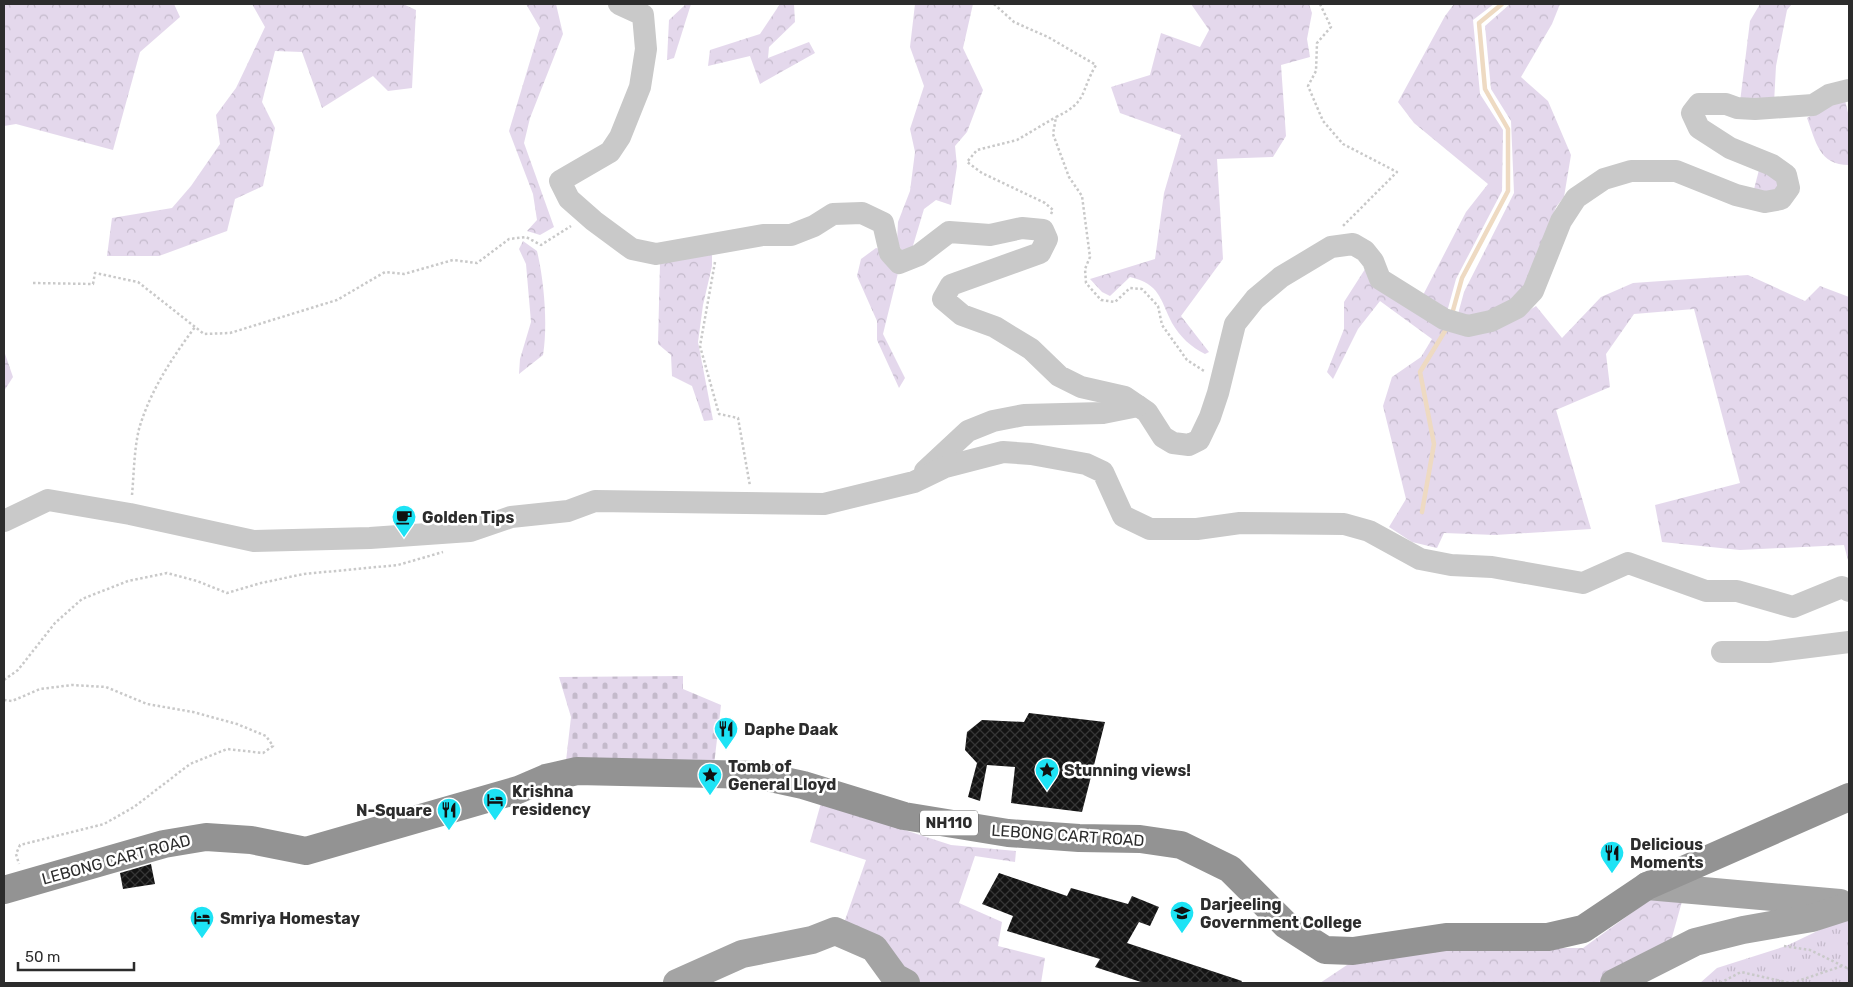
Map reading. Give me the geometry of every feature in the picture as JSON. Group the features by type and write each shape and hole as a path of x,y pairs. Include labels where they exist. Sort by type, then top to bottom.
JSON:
{"highway":[{"name":"LEBONG CART ROAD","path":"14,887 164,844 206,836 251,840 306,851 518,790 546,778 577,771 757,775 803,785 904,816 1008,833 1079,838 1140,839 1181,845 1230,869 1286,925 1326,950 1353,951 1446,937 1548,937 1583,929 1647,886 1849,797"}],"main road":[{"path":"1647,886 1849,905"},
{"path":"1614,983 1695,942 1743,930 1812,918 1849,905"},
{"path":"677,983 742,954 812,940 836,931 874,948 895,976 906,983"}],"street":[{"path":"619,4 643,15 646,49 640,87 620,137 610,152 560,182 569,200 594,221 632,249 656,254 763,235 791,235 814,226 833,214 862,213 883,223 890,253 899,263 919,255 949,232 990,235 1022,228 1043,230 1047,239 1040,252 951,286 943,299 962,315 995,327 1031,349 1059,376 1081,387 1125,397 1147,412 1163,437 1172,443 1189,445 1199,440 1210,417 1235,324 1255,299 1281,277 1331,247 1353,244 1365,251 1373,261 1380,279 1444,319 1468,326 1491,321 1516,308 1533,291 1561,220 1576,198 1604,179 1631,171 1676,171 1736,195 1765,202 1781,198 1789,188 1786,175 1772,164 1730,148 1699,128 1692,113 1699,104 1726,104 1737,108 1755,109 1813,105 1829,95 1849,90"},
{"path":"914,482 968,431 993,421 1024,415 1103,413 1138,406"},
{"path":"4,521 48,500 130,514 254,541 370,538 470,531 511,517 568,511 596,501 752,505 824,504 914,482 945,467 1004,452 1031,454 1086,464 1102,472 1123,516 1150,529 1197,529 1240,523 1344,524 1369,531 1420,559 1451,565 1492,567 1583,583 1628,564 1706,591 1737,591 1793,607 1842,587 1849,591"},
{"path":"1722,652 1769,652 1849,642"}],"path":[{"path":"994,4 1014,22 1048,37 1096,65 1086,82 1084,96 1070,110 1017,140 977,150 966,162 982,173 1045,203 1053,210 1043,230"},
{"path":"1320,4 1331,27 1317,43 1316,70 1308,86 1323,121 1343,144 1397,172 1337,230"},
{"path":"1056,117 1053,134 1069,177 1082,196 1090,257 1085,269 1086,283 1101,300 1115,302 1130,288 1142,289 1158,306 1162,325 1187,360 1207,374 1222,372"},
{"path":"33,283 93,284 95,273 138,282 204,334 230,334 338,300 385,272 404,274 452,260 477,262 509,239 526,238 540,245 570,227 594,221"},
{"path":"716,243 715,269 700,346 719,414 738,418 746,451 752,505"},
{"path":"130,514 139,430 161,378 195,327"},
{"path":"4,680 18,670 55,623 82,599 128,581 167,573 197,581 227,593 261,583 304,574 398,565 415,561 440,554 470,531"},
{"path":"4,700 12,700 40,689 72,685 106,687 147,704 193,712 237,724 266,736 273,746 264,753 227,749 190,764 134,807 104,824 20,845 16,854 14,887"},
{"path":"1777,946 1810,950 1849,969"},
{"path":"1720,983 1741,972 1791,983 1842,966"}],"green space":[{"path":"4,4 174,4 180,17 140,52 113,150 16,124 4,126"},
{"path":"252,4 403,4 416,10 412,88 388,91 373,76 322,108 302,52 275,51 262,102 275,128 263,186 235,199 227,231 159,256 107,256 112,218 172,208 191,186 220,144 216,115 236,88 265,27"},
{"path":"526,4 556,4 563,34 530,118 524,143 554,227 540,235 527,231 537,220 533,194 509,131 540,28"},
{"path":"686,4 691,4 674,58 667,60 669,20"},
{"path":"780,4 794,4 795,22 769,47 768,58 809,42 815,53 760,84 750,56 708,66 710,50 760,34"},
{"path":"915,4 973,4 963,48 983,90 967,132 955,146 957,166 951,205 936,200 924,209 912,249 903,253 897,242 898,222 910,191 915,152 910,129 924,86 910,47"},
{"path":"1191,4 1309,4 1312,13 1307,39 1310,57 1281,65 1286,136 1273,157 1217,159 1223,259 1181,316 1209,352 1205,354 1182,337 1172,323 1158,294 1148,284 1130,277 1110,296 1102,292 1090,279 1155,259 1164,193 1181,135 1120,113 1111,87 1150,75 1161,33 1200,47 1209,30"},
{"path":"1454,4 1494,4 1473,20 1480,94 1503,130 1502,191 1456,279 1447,312 1421,299 1466,212 1488,184 1414,123 1398,102 1445,16"},
{"path":"1510,4 1560,4 1552,24 1521,77 1548,101 1571,155 1564,197 1556,207 1527,287 1516,299 1479,318 1458,314 1464,292 1514,193 1511,121 1491,89 1485,26"},
{"path":"1760,4 1792,4 1787,10 1776,66 1774,103 1740,102 1750,21"},
{"path":"1844,96 1849,117 1849,165 1831,161 1825,156 1816,143 1807,118"},
{"path":"1760,166 1780,181 1780,191 1753,193"},
{"path":"523,241 537,251 542,275 545,330 543,355 519,374 520,359 531,322 526,264 519,249"},
{"path":"876,248 887,251 898,273 883,334 905,378 899,388 877,340 877,321 857,276 861,259"},
{"path":"712,250 712,266 703,305 698,342 713,420 704,421 692,386 672,376 671,355 658,344 660,263"},
{"path":"1367,266 1442,326 1510,323 1536,306 1562,338 1601,297 1633,283 1748,275 1805,301 1820,286 1849,297 1849,564 1844,545 1740,550 1662,542 1655,505 1740,483 1694,309 1634,314 1606,354 1610,387 1556,410 1591,529 1495,535 1444,533 1437,548 1412,542 1389,527 1406,499 1383,406 1392,377 1421,357 1432,339 1380,301 1358,329 1333,379 1327,372 1344,329 1344,302"},
{"path":"4,351 13,377 4,391"},
{"path":"683,676 683,689 721,705 714,765 566,761 571,717 559,677"},
{"path":"821,803 951,845 1016,851 1015,862 975,856 959,903 1002,922 998,946 1045,958 1041,983 917,983 844,923 866,860 810,842"},
{"path":"1688,880 1669,948 1597,983 1320,983 1350,963 1439,948 1583,948 1644,904"},
{"path":"1849,916 1849,983 1700,983 1717,968 1786,946"}],"building":[{"path":"1029,713 1105,722 1082,812 1011,803 1015,767 987,765 980,801 968,797 977,763 965,750 967,732 982,720 1024,722"},
{"path":"151,864 155,884 123,889 120,873"},
{"name":"Darjeeling Government College","path":"999,873 1067,896 1071,888 1128,904 1132,896 1159,907 1150,926 1139,922 1127,943 1242,981 1241,983 1144,983 1095,967 1100,959 1007,931 1013,916 982,904"}],"waterway":[{"path":"1452,314 1462,278 1508,191 1508,129 1485,89 1479,23 1502,4"},
{"path":"1422,512 1434,444 1420,372 1448,326"}],"place":[{"name":"Golden Tips","path":"404,538"},
{"name":"Daphe Daak","path":"726,750"},
{"name":"Stunning views!","path":"1047,791"},
{"name":"Tomb of General Lloyd","path":"710,796"},
{"name":"Krishna residency","path":"495,821"},
{"name":"N-Square","path":"449,831"},
{"name":"Delicious Moments","path":"1612,874"},
{"name":"Darjeeling Government College","path":"1182,934"},
{"name":"Smriya Homestay","path":"202,939"}]}
